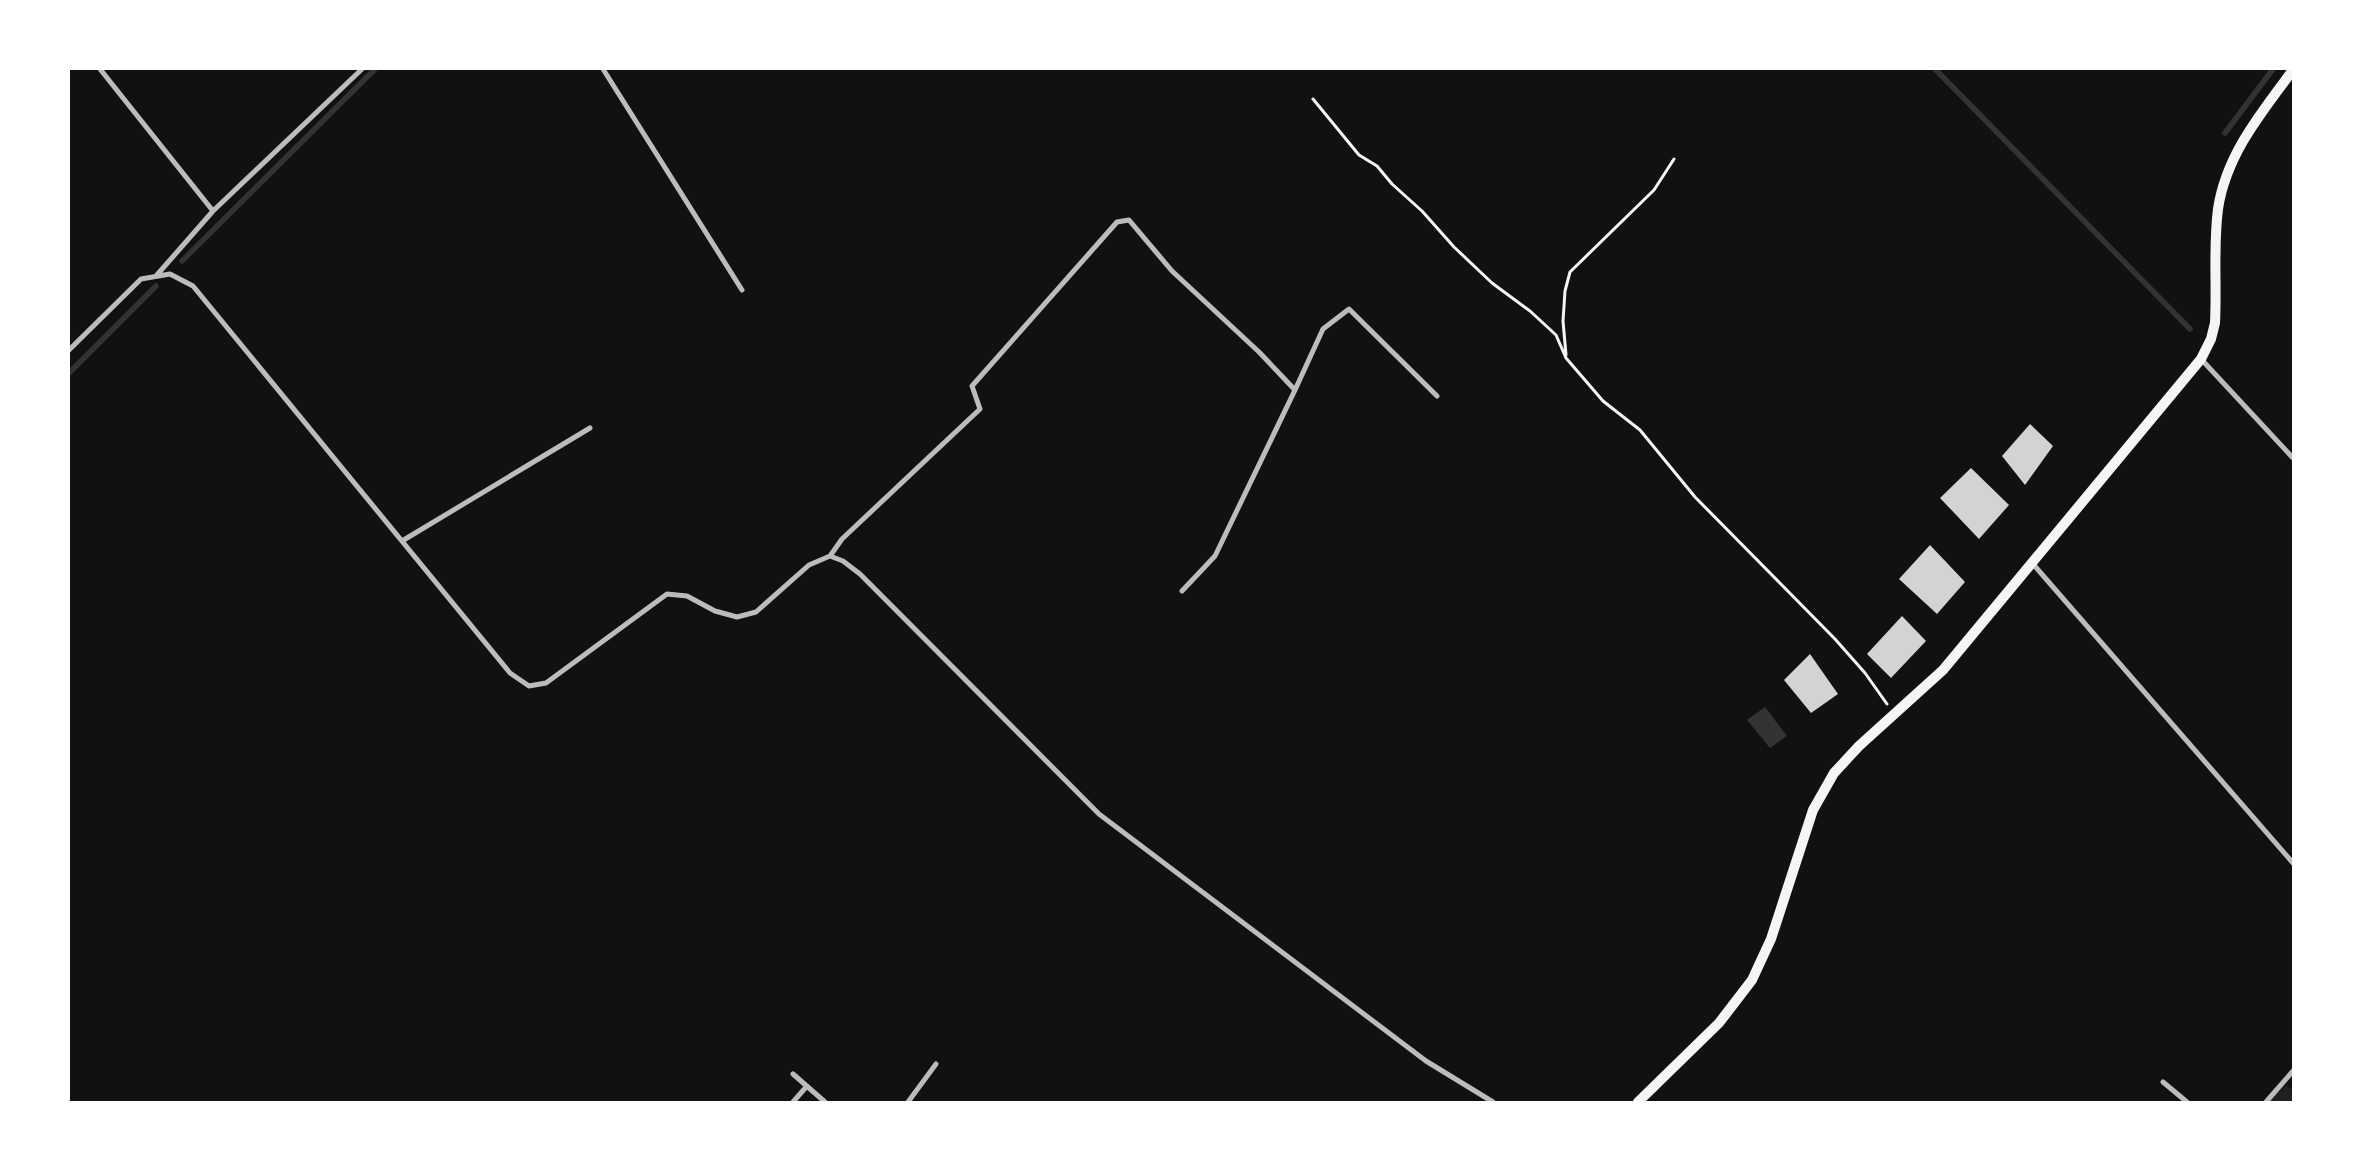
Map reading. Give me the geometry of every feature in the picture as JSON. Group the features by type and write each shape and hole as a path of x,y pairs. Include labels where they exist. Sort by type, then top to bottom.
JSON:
{"main road":[{"path":"1638,1102 1712,1030 1752,980 1771,939 1808,824 1819,796 1844,761 1943,670 2033,564 2201,359 2211,339 2215,323 2217,220 2224,183 2243,140 2293,70"}],"street":[{"path":"100,69 213,211"},
{"path":"156,276 213,211 362,69"},
{"path":"603,69 742,290"},
{"path":"69,350 141,279 170,274 193,286 510,673 529,686 546,683 667,594 687,596 715,611 737,617 756,612 809,565 830,556 842,540 980,409 972,386 1117,222 1129,220 1172,271 1259,352 1295,390"},
{"path":"1182,590 1215,556 1323,329 1349,309 1437,396"},
{"path":"2201,359 2293,458"},
{"path":"402,541 590,428"},
{"path":"830,556 843,561 860,574 1099,814 1426,1060 1493,1102"},
{"path":"2033,564 2293,864"},
{"path":"908,1102 936,1064"},
{"path":"2266,1102 2293,1071"},
{"path":"794,1074 825,1102"},
{"path":"2163,1082 2187,1102"},
{"path":"793,1102 807,1086"}],"path":[{"path":"1313,99 1359,155 1377,166 1392,184 1422,211 1492,283 1530,311 1556,335 1566,358 1603,401 1640,430 1695,497 1835,639 1865,673 1895,714"},
{"path":"1566,358 1563,321 1564,291 1570,272 1654,190 1674,159"}],"shaded area":[{"path":"1765,707 1787,736 1770,748 1747,720"},
{"path":"2286,1085 2293,1090 2293,1102 2269,1102"}],"building":[{"path":"2030,424 2053,446 2025,485 2002,456"},
{"path":"1971,468 2009,505 1979,539 1940,498"},
{"path":"1930,545 1965,582 1937,614 1899,579"},
{"path":"1902,616 1926,641 1891,678 1867,654"},
{"path":"1810,654 1838,694 1811,713 1784,680"}],"waterway":[{"path":"182,261 375,69"},
{"path":"1935,69 2190,329"},
{"path":"2225,133 2273,69"},
{"path":"69,373 156,286"}]}
